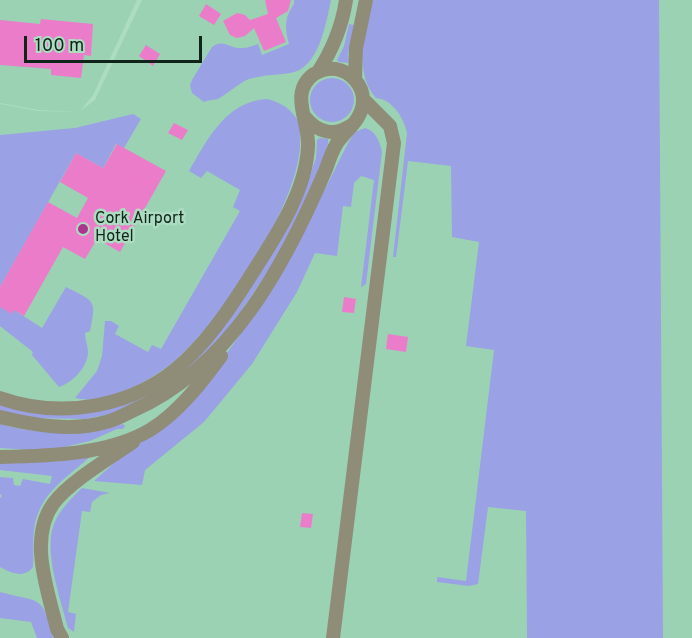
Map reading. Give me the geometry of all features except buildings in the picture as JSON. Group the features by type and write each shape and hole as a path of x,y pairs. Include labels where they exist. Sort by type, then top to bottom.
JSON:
{"street":[{"path":"0,398 26,405 67,409 104,404 152,385 186,360 207,337 267,250 297,192 307,160 309,134 300,103 301,93 305,84 318,72 334,45 342,23 346,0"},
{"path":"355,79 356,48 366,0"},
{"path":"62,638 57,629 42,562 41,542 44,522 54,504 67,489 150,430 195,389 220,357 266,286 305,217 338,143 357,119 363,99 361,88 347,73 338,69 318,72"},
{"path":"333,638 394,143 390,126 363,99"},
{"path":"305,117 320,130 329,132 339,131 365,113 377,113"},
{"path":"0,417 37,425 68,427 106,423 147,405 181,384 240,324"},
{"path":"0,457 66,454 92,450 150,430"}],"shaded area":[{"path":"0,0 137,0 93,95 80,111 95,100 142,0 692,0 692,638 0,638 0,104 38,111 79,112 38,110 0,103"},
{"path":"294,0 331,0 319,44 308,63 300,70 290,73 249,79 218,99 204,102 192,93 190,85 192,80 216,44 242,48 258,44 262,55 289,44 286,23"},
{"path":"373,0 659,0 663,638 527,638 526,511 488,507 478,584 469,586 437,582 437,577 466,581 494,350 466,346 479,242 452,237 451,166 408,161 396,257 393,257 407,133 396,110 382,99 376,98 365,76 364,37"},
{"path":"349,24 354,25 348,54 349,63 339,62 337,60 344,46"},
{"path":"332,78 341,79 348,84 353,91 353,109 348,116 341,121 332,122 323,121 316,116 311,109 310,100 311,91 316,84 323,79"},
{"path":"267,99 286,107 299,123 298,161 276,222 238,286 197,339 158,373 116,394 102,398 75,398 97,371 102,356 105,321 111,321 119,326 115,334 148,352 152,345 161,349 240,211 233,207 240,190 207,171 201,178 189,171 211,135 229,114 253,101"},
{"path":"133,114 141,119 124,148 116,144 103,168 76,153 0,287 0,135 75,128"},
{"path":"365,128 375,134 382,152 366,284 361,287 374,180 361,176 354,183 351,207 343,206 337,256 315,253 297,292 252,364 204,422 145,470 142,485 94,481 209,378 269,294 293,253 348,143 355,132"},
{"path":"328,139 328,144 314,183 276,260 230,327 180,380 111,414 85,419 30,418 0,411 0,405 36,413 64,415 92,412 172,381 308,181 316,158 317,140"},
{"path":"66,287 88,299 93,312 90,331 85,333 88,352 83,368 74,378 59,387 32,355 33,352 0,326 0,307 14,310 42,328"},
{"path":"0,424 46,432 77,431 123,424 125,426 123,429 117,429 90,441 60,448 33,450 0,448"},
{"path":"91,456 57,486 43,502 34,529 33,567 22,574 0,567 0,498 2,496 0,477 13,478 14,485 20,486 23,479 50,484 52,476 0,470 0,463 62,461"},
{"path":"82,488 110,493 101,495 92,502 90,512 82,511 68,612 76,614 74,632 68,628 58,590 52,561 51,535 59,514"},
{"path":"0,592 37,602 46,613 53,638 37,638 31,622 0,618"}],"place":[{"name":"Cork Airport Hotel","path":"83,229"}]}
